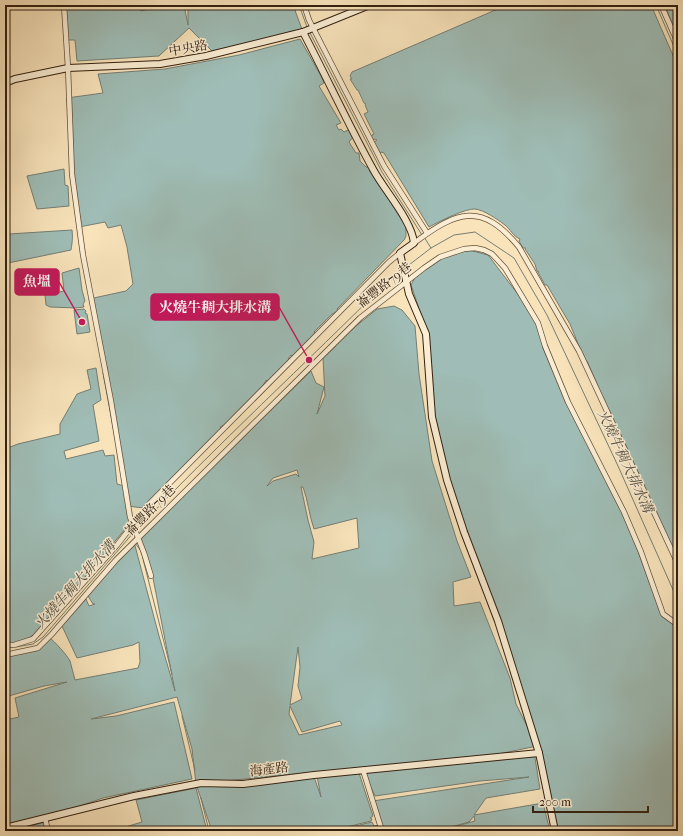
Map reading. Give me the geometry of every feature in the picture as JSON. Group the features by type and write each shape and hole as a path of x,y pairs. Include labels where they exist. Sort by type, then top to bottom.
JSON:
{"street":[{"path":"64,5 72,174 80,232 132,525 144,553 151,576"},
{"path":"304,5 314,28 384,166 427,233"},
{"name":"中央路","path":"5,83 15,79 68,68 160,64 206,56 303,32 370,5"},
{"path":"661,5 678,43"},
{"path":"303,32 374,172 408,224 414,243"},
{"path":"5,645 14,645 33,639 117,545 150,503 246,408 389,262 427,233 449,219 466,216 482,217 496,223 508,233 519,247 579,351 678,564"},
{"name":"崙豐路79巷","path":"5,655 38,648 116,560 360,318 440,257 464,249 475,248 492,254 505,268 538,323 545,346 568,402 624,512 663,614 678,625"},
{"path":"400,253 409,294 426,334 432,417 447,480 464,532 498,621 539,753 555,831"},
{"name":"海產路","path":"5,828 134,796 194,784 243,784 314,774 539,753"},
{"path":"363,770 382,831"},
{"path":"45,818 48,831"}],"water":[{"path":"64,5 140,5 141,11 164,5 184,5 188,25 188,5 293,5 303,32 214,53 189,28 159,56 77,61 75,40 67,40"},
{"path":"507,5 651,5 678,67 678,560 629,454 627,454 628,450 619,431 617,431 617,426 615,426 603,397 597,387 598,386 587,361 585,361 570,324 547,285 545,285 539,272 537,271 535,264 525,249 526,248 523,248 519,241 520,239 498,220 475,209 459,213 429,227 384,153 381,152 380,154 374,142 377,140 373,140 370,136 374,134 364,114 368,112 365,105 366,104 350,79 352,79 350,76 352,72"},
{"path":"663,5 678,5 678,37 665,6"},
{"path":"300,39 324,83 319,86 341,123 336,125 339,130 341,129 344,132 350,129 353,137 349,142 356,153 359,153 360,161 366,167 369,167 369,171 372,172 406,227 406,236 404,240 337,309 338,311 332,314 314,332 316,334 308,340 293,357 291,355 288,359 289,360 268,382 266,380 263,386 224,425 220,427 221,428 143,508 128,506 131,522 82,581 33,635 8,645 5,644 5,449 18,444 60,434 60,424 77,394 91,389 87,370 96,368 101,400 93,405 99,441 64,451 66,459 103,450 105,456 114,455 117,484 124,486 127,502 103,373 108,371 89,299 126,291 133,284 127,247 121,225 108,228 105,222 79,227 72,184 67,98 103,93 98,74 165,69 239,55"},
{"path":"64,169 65,185 68,186 69,206 37,209 27,176"},
{"path":"72,230 71,250 8,263 9,234"},
{"path":"465,249 488,255 520,297 538,325 543,348 562,392 620,508 636,546 661,614 675,626 678,633 678,831 558,831 545,773 537,746 484,757 534,752 540,789 486,798 474,815 543,803 550,831 439,831 475,821 474,816 469,822 436,831 334,831 372,822 374,826 379,825 373,801 529,777 480,781 375,796 363,770 317,772 204,783 239,783 313,774 321,797 317,776 359,773 373,816 370,818 372,819 371,821 330,831 212,831 196,784 192,749 177,697 91,719 116,716 174,702 192,779 103,798 45,818 5,828 5,720 19,717 15,698 67,682 44,686 5,697 5,655 35,648 49,637 70,661 75,680 138,668 140,662 139,642 133,645 77,658 62,626 86,599 89,606 95,604 93,604 88,596 134,542 175,691 153,578 138,541 311,371 316,383 324,387 317,414 325,396 323,358 335,347 334,344 377,309 394,306 402,310 415,326 419,374 432,461 457,541 471,577 453,582 454,606 480,602 510,678 516,704 535,742 501,631 452,497 437,425 433,426 424,323 411,285 418,272 446,254","holes":["297,470 299,477 296,474 273,481 267,486 273,478","301,487 303,487 305,492 314,529 357,518 359,548 312,559 314,542","298,647 300,667 298,686 302,699 290,705","290,706 302,732 340,721 342,725 299,735 289,714"]},
{"path":"79,268 85,301 83,304 84,307 50,307 46,305 45,295 64,291 62,273"},
{"path":"84,309 86,311 85,313 87,314 90,332 77,334 74,310"},
{"path":"196,788 207,831 112,831 142,822 136,800"},
{"path":"46,822 48,831 10,831"},
{"path":"111,827 112,831 93,831"}],"waterway":[{"path":"299,5 307,27"},
{"path":"656,5 678,56"},
{"path":"309,31 382,172 422,235"},
{"name":"火燒牛稠大排水溝","path":"405,268 431,248 454,235 475,232 514,258 547,315 618,466 678,601"},
{"path":"424,237 431,248"},
{"name":"火燒牛稠大排水溝","path":"136,530 230,435 389,280 401,271"},
{"name":"火燒牛稠大排水溝","path":"16,647 33,644 43,637 134,532"},
{"path":"135,543 141,551 172,674"},
{"name":"火燒牛稠大排水溝","path":"5,648 10,647"},
{"path":"182,716 195,770"},
{"path":"201,798 209,831"}],"place":[{"name":"魚塭","path":"82,322"},
{"name":"火燒牛稠大排水溝","path":"309,360"}]}
